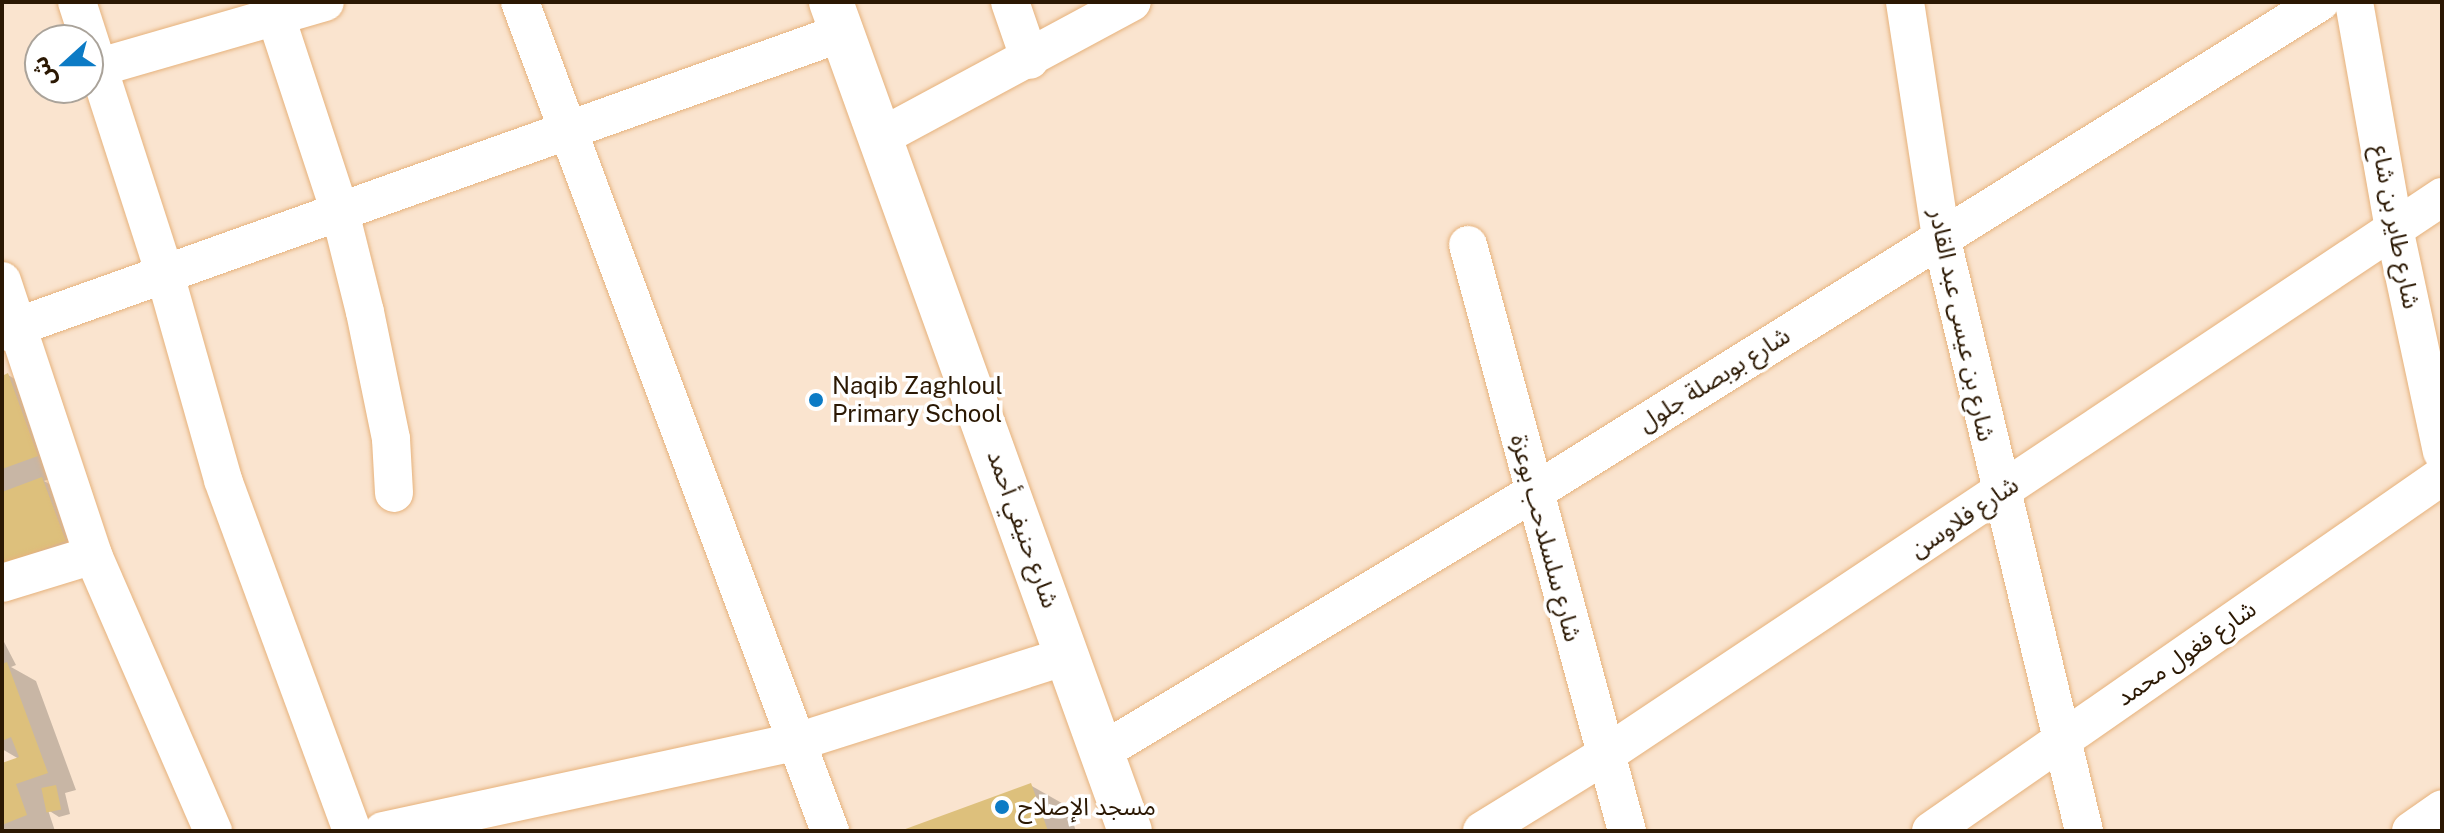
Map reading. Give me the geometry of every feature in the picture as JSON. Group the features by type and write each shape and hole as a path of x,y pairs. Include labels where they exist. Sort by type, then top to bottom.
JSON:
{"street":[{"path":"77,2 85,24"},
{"path":"104,66 274,9 325,2"},
{"path":"520,2 800,741 830,831"},
{"path":"1010,2 1030,60"},
{"path":"879,138 1030,60 1132,2"},
{"name":"شارع بن عيسى عبد القادر","path":"1905,2 1941,237 1999,493 2084,831"},
{"name":"شارع بوبصلة جلول","path":"1103,751 1533,493 2320,2"},
{"name":"شارع طاير بن شاع","path":"2354,2 2394,228 2442,452"},
{"path":"274,9 340,212 381,381 394,493"},
{"path":"10,329 164,271 340,212 566,127 836,17"},
{"name":"شارع حنيفي أحمد","path":"836,17 1069,655 1130,831"},
{"path":"104,80 164,271 223,480 352,831"},
{"name":"شارع فلاوسن","path":"1482,831 1605,755 2442,197"},
{"name":"شارع سلسلدحب بوعزة","path":"1468,245 1627,831"},
{"path":"2,281 10,329 93,555 213,831"},
{"name":"شارع فغول محمد","path":"1931,831 2442,476"},
{"path":"2,583 93,555"},
{"path":"383,831 800,741 1069,655"},
{"path":"2411,831 2442,809"}],"building":[{"path":"8,373 38,456 2,469 2,376"},
{"path":"42,477 66,541 2,564 2,492"},
{"path":"7,662 48,773 16,784 27,815 2,825 2,763 19,757 11,737 2,741 2,664"},
{"name":"مسجد اﻹصلاح","path":"1031,783 1048,831 900,831"},
{"path":"56,785 61,809 47,813 41,788"}],"place":[{"name":"Naqib Zaghloul Primary School","path":"816,400"},
{"name":"مسجد اﻹصلاح","path":"1002,807"}]}
